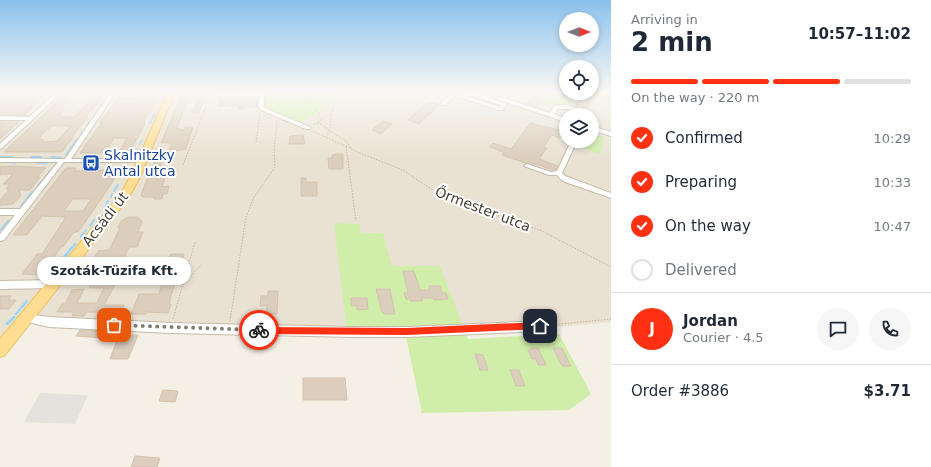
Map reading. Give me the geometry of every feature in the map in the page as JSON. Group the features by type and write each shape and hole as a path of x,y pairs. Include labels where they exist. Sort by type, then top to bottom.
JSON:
{"main road":[{"name":"Acsádi út","path":"0,350 120,202 142,161 162,114"}],"street":[{"path":"0,147 37,114"},
{"path":"1,238 65,160 98,114"},
{"path":"275,114 308,128"},
{"path":"545,114 559,118"},
{"path":"0,118 31,119"},
{"path":"599,130 611,134"},
{"path":"559,173 571,148"},
{"path":"0,160 142,161"},
{"path":"527,166 551,174 559,173"},
{"path":"559,173 563,178 611,196"},
{"path":"0,212 21,212"},
{"path":"0,284 54,284"},
{"path":"26,318 49,322 229,330 407,332 540,326"}],"path":[{"path":"183,165 203,114"},
{"path":"256,142 261,114"},
{"path":"320,114 322,119"},
{"path":"308,128 331,114"},
{"path":"326,136 330,131 331,114"},
{"path":"229,330 246,217 254,197 274,167 278,115"},
{"path":"318,121 349,144 352,149"},
{"path":"313,124 321,124"},
{"name":"Őrmester utca","path":"308,128 362,154 403,170 428,188 448,198 542,231 611,267"},
{"path":"346,146 356,221"},
{"path":"170,328 195,242"},
{"path":"183,283 201,265"},
{"path":"540,326 611,319"}],"shaded area":[{"path":"0,114 559,114 559,148 599,148 599,114 611,114 611,322 548,328 351,337 26,318 0,350"},
{"path":"481,114 501,114 497,119"},
{"path":"40,393 88,395 75,424 24,422"}],"green space":[{"path":"278,114 314,114 300,123"},
{"path":"599,136 606,138 599,154 583,148 599,148"},
{"path":"334,223 359,224 361,233 383,233 392,266 440,266 468,339 559,334 591,394 569,410 422,413 404,327 346,326"}],"building":[{"path":"0,114 26,114 25,115 0,115"},
{"path":"44,114 59,114 58,115 61,115 60,117 74,117 77,114 89,114 86,117 88,117 73,135 62,152 4,152","holes":["51,126 71,126 57,141 42,142 44,140 38,139"]},
{"path":"106,114 148,114 144,121 145,123 142,130 128,154 118,154 127,138 114,138 105,153 80,153 101,124 100,122"},
{"path":"173,114 182,114 177,128 183,130 185,127 193,127 186,149 176,151 173,161 162,161 158,172 167,172 162,187 169,186 167,194 163,194 162,199 154,199 155,197 142,197 142,192 157,156 167,156 172,143 161,143"},
{"path":"415,114 430,114 419,124 408,120"},
{"path":"383,121 392,124 381,134 372,130"},
{"path":"0,122 19,122 0,139"},
{"path":"530,123 559,130 559,138 552,135 544,147 547,148 539,159 558,166 556,170 525,163 502,155 503,152 490,147 493,143 511,149"},
{"path":"303,135 305,144 289,144 290,136"},
{"path":"343,154 343,169 329,169 328,158 332,158 332,155"},
{"path":"16,166 46,168 37,177 40,177 30,190 19,190 21,196 13,204 0,205 0,200 10,189 6,189 10,184 3,184 13,174 0,174 0,167"},
{"path":"66,168 76,168 74,171 87,171 119,168 112,183 79,231 73,233 50,262 47,262 38,275 22,274 37,254 42,254 66,217 42,216 27,235 13,235","holes":["73,199 91,199 83,211 64,211"]},
{"path":"301,178 306,178 306,182 317,182 317,196 301,196"},
{"path":"128,217 137,217 142,221 138,232 143,232 137,247 129,247 123,260 119,260 111,274 119,274 118,276 120,276 104,305 124,305 121,313 86,312 84,316 72,316 74,312 57,312 62,304 65,304 72,290 84,289 77,303 97,303 104,288 89,288 98,271 94,271 101,260 93,260 98,251 109,250 120,228 118,228 121,221"},
{"path":"171,254 184,254 171,296 169,304 171,304 168,313 147,312 146,314 131,314 139,294 159,294 163,279 154,279 155,276 152,276 154,270 166,270"},
{"path":"403,271 414,271 420,290 430,290 429,286 440,286 442,293 446,293 448,299 434,300 433,298 422,298 423,301 410,301 410,299 406,299 404,293 408,293"},
{"path":"376,289 390,289 395,314 384,314 382,312"},
{"path":"268,291 278,291 277,314 267,314 267,305 260,306 261,296 268,296"},
{"path":"0,296 11,296 8,300 16,300 9,309 0,309"},
{"path":"351,298 367,298 368,309 357,310 357,306 351,306"},
{"path":"80,330 106,331 103,338 76,336"},
{"path":"119,335 138,335 128,359 110,359"},
{"path":"531,348 538,348 546,365 538,365 536,359 532,359 528,350 532,350"},
{"path":"553,348 562,348 571,366 562,366"},
{"path":"475,354 483,355 488,370 480,370"},
{"path":"510,370 519,370 525,386 516,386"},
{"path":"303,378 345,378 347,400 303,400"},
{"path":"163,390 178,391 175,402 159,401"},
{"path":"135,456 160,458 157,467 131,467"}],"waterway":[{"path":"152,119 155,114"},
{"path":"15,116 27,116"},
{"path":"9,135 25,121"},
{"path":"0,144 8,136"},
{"path":"66,155 77,139"},
{"path":"140,144 142,140"},
{"path":"135,155 140,155"},
{"path":"0,157 12,157"},
{"path":"31,157 41,157"},
{"path":"52,157 61,158"},
{"path":"84,158 89,158"},
{"path":"117,158 130,158"},
{"path":"10,162 15,163"},
{"path":"37,163 47,163"},
{"path":"45,178 50,171"},
{"path":"38,186 44,179"},
{"path":"114,191 118,185"},
{"path":"26,200 32,192"},
{"path":"105,207 108,201"},
{"path":"21,206 24,202"},
{"path":"90,226 94,220"},
{"path":"1,230 8,221"},
{"path":"82,236 86,230"},
{"path":"50,274 75,244"},
{"path":"16,314 27,301"},
{"path":"7,324 14,317"}],"way so far":[{"path":"114,325 259,330"}],"place":[{"name":"Skalnitzky Antal utca","path":"91,163"},
{"name":"Szoták-Tüzifa Kft.","path":"114,325"}],"route":[{"path":"259,330 407,332 540,326"}]}
